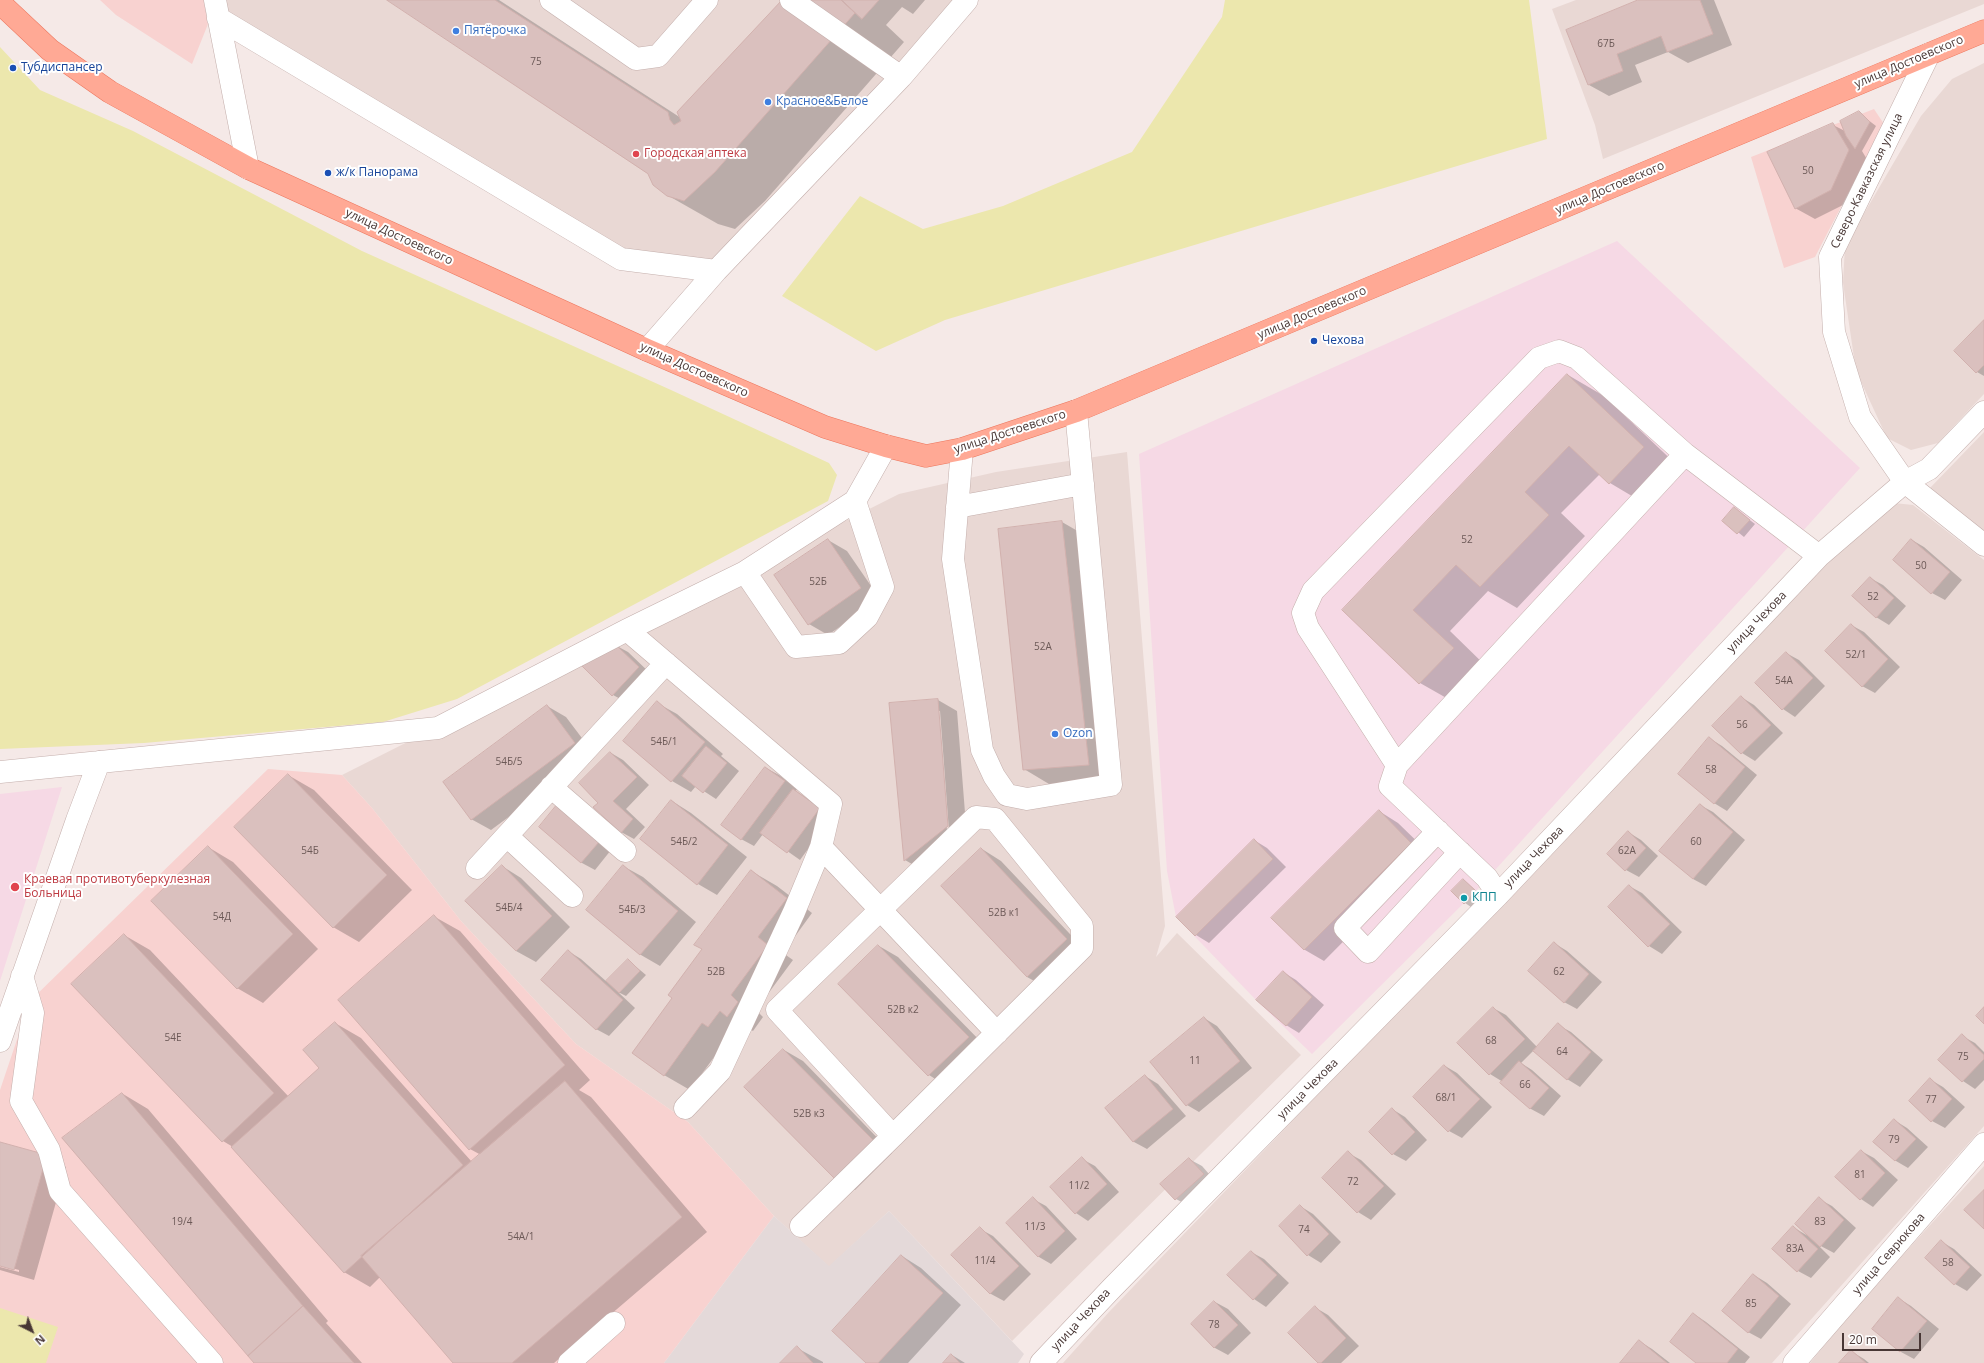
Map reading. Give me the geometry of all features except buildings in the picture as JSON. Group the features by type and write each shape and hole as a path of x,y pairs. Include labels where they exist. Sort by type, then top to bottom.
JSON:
{"main road":[{"name":"улица Достоевского","path":"0,3 50,50 110,92 248,168 647,350 825,427 886,446 926,456 962,449 1076,411 1984,32"}],"street":[{"path":"552,0 636,59 658,56 707,0"},
{"path":"791,0 901,77"},
{"path":"647,350 716,271 901,77 967,0"},
{"path":"217,9 621,259 716,271"},
{"path":"217,9 248,168"},
{"name":"Северо-Кавказская улица","path":"1929,54 1830,257 1834,332 1860,417 1905,482 1984,545"},
{"path":"1397,765 1308,628 1303,613 1313,591 1539,358 1559,351 1577,358 1685,454 1819,556"},
{"path":"962,449 953,559 982,750 994,776 1007,795 1027,799 1111,785 1076,411"},
{"name":"улица Чехова","path":"1041,1363 1112,1288 1498,895 1819,556 1905,482 1929,469 1984,412"},
{"path":"0,772 438,728 627,630 745,572 855,501 886,446"},
{"path":"1498,895 1487,878 1390,786 1397,765 1685,454"},
{"path":"957,507 1083,484"},
{"path":"745,572 796,647 839,643 867,617 883,587 855,501"},
{"path":"627,630 831,804 821,848 794,912 720,1071 685,1108"},
{"path":"477,868 666,663"},
{"path":"0,1040 77,820 99,762"},
{"path":"551,787 625,851"},
{"path":"801,1226 893,1136 1082,948 1082,926 995,819 976,818 777,1010 893,1136"},
{"path":"1438,831 1344,928 1368,952 1460,852"},
{"path":"507,836 572,896"},
{"path":"821,848 997,1033"},
{"path":"22,976 33,1013 20,1101 49,1150 60,1190 212,1363"},
{"name":"улица Севрюкова","path":"1794,1363 1984,1144"},
{"path":"569,1363 614,1323"}],"shaded area":[{"path":"100,0 204,0 208,24 192,64 116,15"},
{"path":"215,0 967,0 716,271 621,259 218,18"},
{"path":"1225,0 1529,0 1547,139 945,320 876,351 782,296 860,196 923,229 1003,206 1132,152 1222,17"},
{"path":"1576,0 1984,0 1984,4 1603,159 1595,125 1552,9"},
{"path":"0,47 40,90 133,131 362,251 829,463 837,475 828,501 457,699 383,722 144,743 0,749"},
{"path":"1984,63 1984,394 1938,443 1911,450 1887,438 1856,371 1843,283 1845,246 1921,116 1952,79"},
{"path":"1874,109 1884,124 1815,257 1784,268 1751,157"},
{"path":"1617,241 1860,468 1476,891 1312,1054 1256,1000 1176,917 1167,871 1139,454"},
{"path":"1984,432 1984,533 1930,488"},
{"path":"1127,452 1165,926 1156,957 1177,933 1301,1055 1012,1341 889,1211 829,1267 774,1216 688,1122 576,1044 461,921 372,808 342,775 899,494 996,472"},
{"path":"1894,503 1913,505 1984,560 1984,1126 1772,1363 1063,1363 1109,1312 1858,532"},
{"path":"268,769 342,775 372,808 461,921 576,1044 688,1122 774,1216 664,1363 0,1363 0,1090 30,1001"},
{"name":"Краевая противотуберкулезная Больница","path":"62,787 0,981 0,794"},
{"path":"1984,1166 1984,1363 1810,1363 1859,1303"},
{"path":"889,1211 1024,1354 1018,1363 664,1363 774,1216 829,1266"},
{"path":"0,1308 58,1327 46,1363 0,1363"}],"place":[{"name":"Пятёрочка","path":"456,31"},
{"name":"Тубдиспансер","path":"13,68"},
{"name":"Красное&Белое","path":"768,102"},
{"name":"Городская аптека","path":"636,154"},
{"name":"ж/к Панорама","path":"328,173"},
{"name":"Чехова","path":"1314,341"},
{"name":"Ozon","path":"1055,734"},
{"name":"Краевая противотуберкулезная Больница","path":"15,887"},
{"name":"КПП","path":"1464,898"}]}
